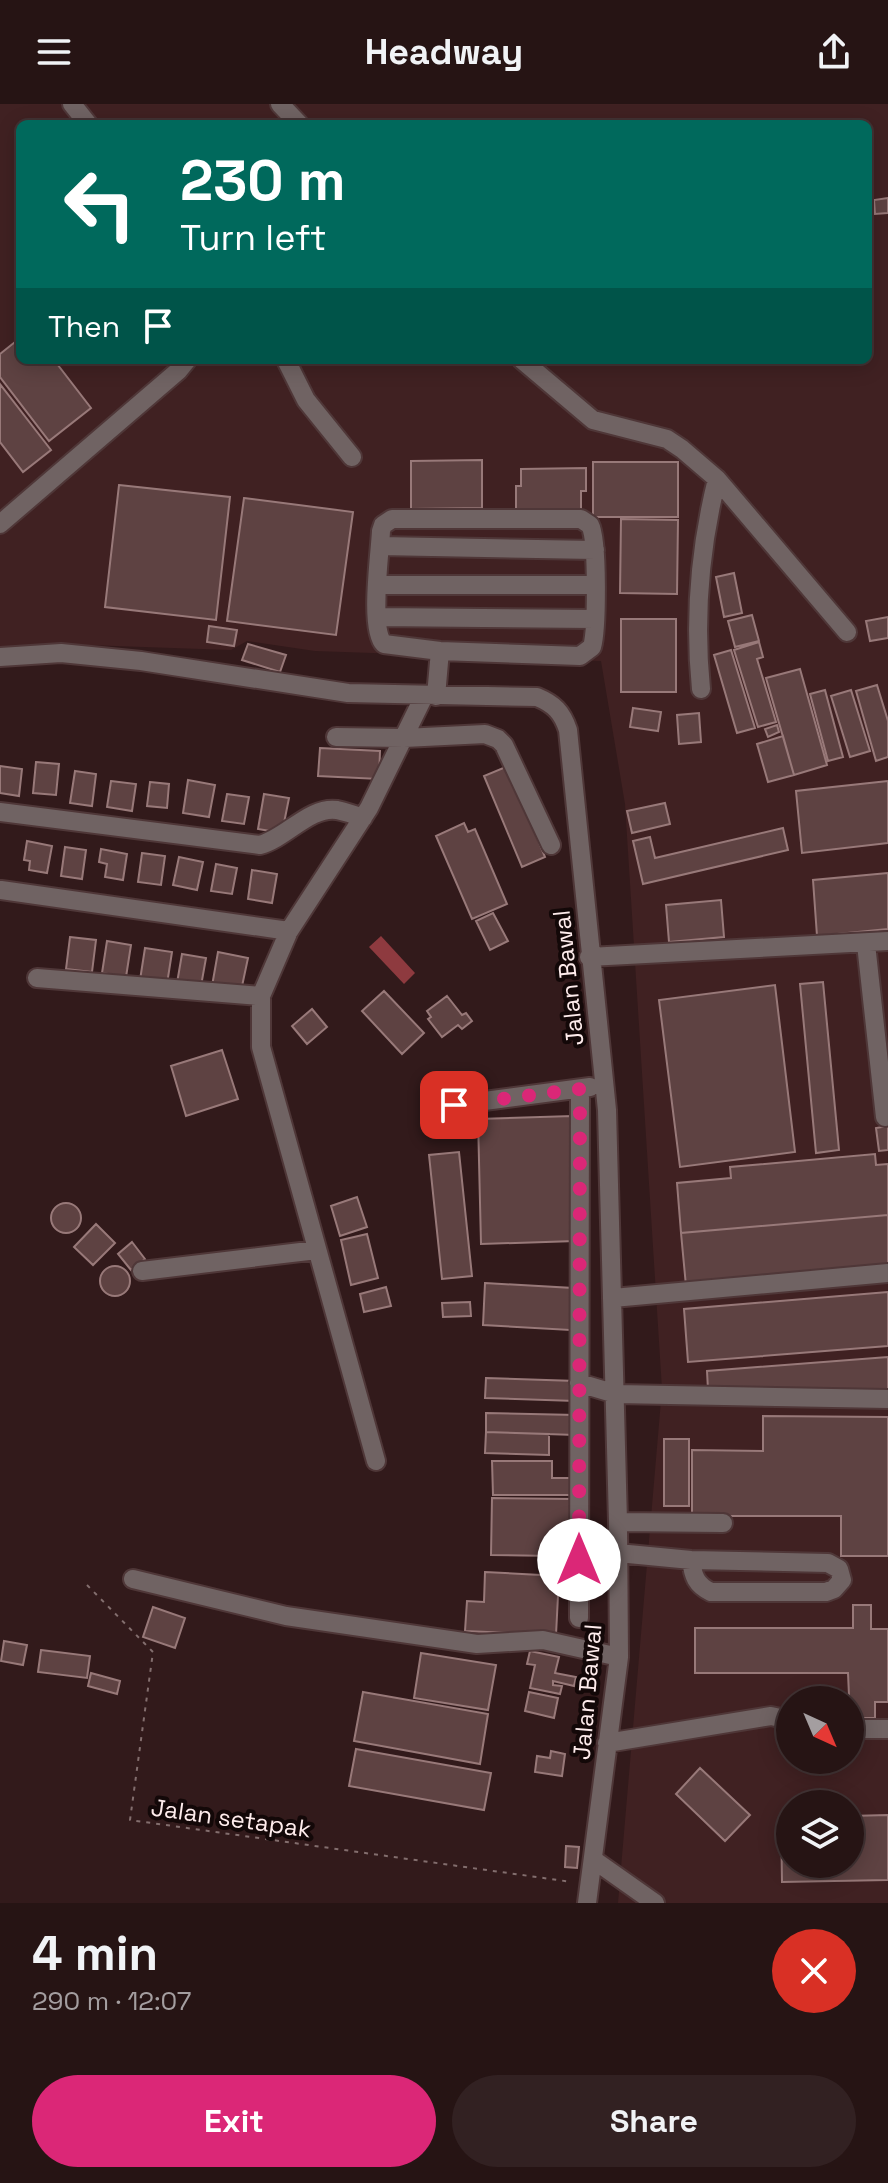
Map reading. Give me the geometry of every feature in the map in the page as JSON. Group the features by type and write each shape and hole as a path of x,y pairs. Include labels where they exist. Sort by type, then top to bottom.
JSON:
{"street":[{"path":"72,104 85,120"},
{"path":"280,104 295,120"},
{"path":"0,524 184,364"},
{"path":"288,364 306,400 352,457"},
{"path":"527,364 593,420 667,439 717,479 847,632"},
{"path":"701,689 698,596 710,505 717,479"},
{"path":"392,519 581,519 593,530 595,550 592,647 580,656 440,651 384,644 378,636 377,617 380,546 383,525 392,519"},
{"path":"380,546 595,550"},
{"path":"378,585 595,585"},
{"path":"377,617 595,619"},
{"path":"376,1461 261,1047 261,996 289,931 363,818 404,738 430,696 440,651"},
{"name":"Jalan Bawal","path":"0,657 61,653 141,661 348,693 537,697 551,703 563,715 568,730 604,1084 616,1394 619,1657 588,1894"},
{"path":"336,737 485,734 498,739 504,745 551,845"},
{"path":"0,812 260,845 325,811 335,810 363,818"},
{"path":"1,890 289,931"},
{"path":"589,957 888,941"},
{"path":"866,944 885,1117"},
{"path":"37,978 261,996"},
{"path":"454,1105 604,1084"},
{"path":"579,1618 580,1089"},
{"path":"142,1271 317,1250"},
{"path":"613,1298 888,1273"},
{"path":"579,1383 616,1394 888,1399"},
{"path":"618,1522 723,1523"},
{"path":"618,1553 691,1560 828,1563 839,1569 842,1580 826,1592 711,1592 693,1577 691,1560"},
{"path":"133,1579 286,1616 477,1644 543,1640 619,1657"},
{"path":"607,1743 776,1717"},
{"path":"864,1729 888,1729"},
{"path":"594,1860 655,1903"}],"path":[{"name":"Jalan setapak","path":"87,1585 153,1652 130,1820 588,1894"}],"shaded area":[{"path":"0,104 888,104 888,1903 618,1903 662,1389 625,804 601,661 315,651 247,641 231,650 57,644 0,647"},
{"path":"381,936 415,973 404,984 369,947"}],"building":[{"path":"888,198 888,213 875,214 874,200"},
{"path":"16,341 16,364 57,364 91,408 49,441 0,377 0,354"},
{"path":"0,384 51,450 23,472 0,442"},
{"path":"482,460 482,508 411,509 411,461"},
{"path":"593,462 678,462 678,517 593,517"},
{"path":"586,468 586,491 581,491 581,510 516,511 516,486 521,486 521,469"},
{"path":"119,485 230,497 216,620 105,607"},
{"path":"244,498 353,512 336,635 227,621"},
{"path":"621,519 678,520 677,594 620,593"},
{"path":"734,573 742,613 724,617 716,577"},
{"path":"752,615 759,641 735,647 728,621"},
{"path":"888,617 888,638 870,641 866,621"},
{"path":"621,619 676,619 676,692 621,692"},
{"path":"209,626 237,630 234,646 207,642"},
{"path":"759,642 763,657 757,659 776,722 758,727 734,650"},
{"path":"248,644 286,655 280,672 242,660"},
{"path":"731,650 755,728 737,733 714,655"},
{"path":"800,669 827,765 794,775 766,678"},
{"path":"877,685 888,721 888,757 876,761 856,691"},
{"path":"825,690 843,757 828,761 810,694"},
{"path":"851,690 870,751 850,757 831,696"},
{"path":"633,708 661,712 658,731 630,727"},
{"path":"699,713 701,742 679,744 677,715"},
{"path":"777,725 779,732 768,737 765,729"},
{"path":"783,736 794,775 768,782 757,744"},
{"path":"320,748 380,751 379,779 318,776"},
{"path":"36,762 59,764 56,795 33,793"},
{"path":"0,766 22,769 19,796 0,793"},
{"path":"508,766 545,857 522,867 484,776"},
{"path":"75,771 96,774 92,806 70,803"},
{"path":"188,780 215,785 209,817 183,813"},
{"path":"111,781 136,784 132,811 107,807"},
{"path":"888,781 888,843 802,853 796,791"},
{"path":"150,782 169,784 167,808 147,806"},
{"path":"227,794 249,797 244,824 222,821"},
{"path":"264,794 289,798 282,833 258,829"},
{"path":"665,803 670,824 632,833 627,811"},
{"path":"464,823 468,832 475,829 507,904 472,919 436,836"},
{"path":"783,828 788,850 643,884 633,841 650,837 655,858"},
{"path":"27,841 52,846 47,873 29,870 30,861 24,860"},
{"path":"65,847 86,850 82,879 61,876"},
{"path":"101,849 127,854 123,880 105,877 107,864 99,862"},
{"path":"142,853 165,856 161,885 138,882"},
{"path":"179,857 203,862 197,890 173,885"},
{"path":"216,864 237,868 232,894 211,891"},
{"path":"252,870 277,874 272,903 248,899"},
{"path":"888,873 888,929 817,936 813,880"},
{"path":"721,900 724,937 669,942 666,905"},
{"path":"493,913 508,941 490,950 476,921"},
{"path":"70,937 96,940 92,972 66,969"},
{"path":"107,941 131,945 126,977 102,973"},
{"path":"145,948 172,952 167,984 140,980"},
{"path":"218,952 248,958 241,991 212,986"},
{"path":"182,954 206,958 201,986 177,983"},
{"path":"823,982 839,1150 816,1153 800,984"},
{"path":"775,985 795,1152 680,1167 659,1000"},
{"path":"384,991 424,1033 402,1054 362,1011"},
{"path":"447,996 462,1015 466,1013 472,1021 462,1029 458,1025 442,1037 428,1019 431,1017 427,1011"},
{"path":"312,1009 327,1027 307,1044 292,1026"},
{"path":"222,1050 238,1099 186,1116 171,1066"},
{"path":"572,1116 575,1241 481,1244 478,1119"},
{"path":"888,1126 888,1150 879,1151 876,1128"},
{"path":"459,1152 472,1276 442,1279 429,1155"},
{"path":"875,1154 876,1165 888,1164 888,1215 681,1233 677,1183 731,1178 730,1167"},
{"path":"357,1197 367,1227 340,1236 331,1206"},
{"path":"66,1203 77,1207 81,1218 77,1229 66,1233 55,1229 51,1218 55,1207"},
{"path":"888,1215 888,1269 686,1286 681,1233"},
{"path":"96,1224 115,1243 93,1265 74,1247"},
{"path":"367,1234 378,1278 351,1285 341,1240"},
{"path":"132,1242 145,1259 131,1270 118,1254"},
{"path":"115,1266 126,1270 130,1281 126,1292 115,1296 104,1292 100,1281 104,1270"},
{"path":"485,1283 573,1288 570,1330 483,1325"},
{"path":"386,1287 391,1306 364,1312 360,1294"},
{"path":"888,1292 888,1346 688,1362 684,1309"},
{"path":"470,1302 471,1316 443,1317 442,1303"},
{"path":"888,1357 888,1394 708,1390 707,1371"},
{"path":"486,1378 576,1381 575,1401 485,1398"},
{"path":"486,1413 576,1415 575,1435 486,1432"},
{"path":"763,1416 888,1417 888,1556 841,1556 841,1516 692,1516 692,1450 763,1451"},
{"path":"486,1432 549,1434 549,1455 485,1453"},
{"path":"664,1439 689,1439 689,1506 664,1506"},
{"path":"492,1461 552,1461 552,1478 574,1478 574,1495 493,1495"},
{"path":"492,1498 575,1499 574,1535 555,1535 554,1556 491,1555"},
{"path":"485,1572 559,1576 556,1635 465,1631 467,1601 484,1602"},
{"path":"853,1605 871,1605 871,1629 888,1629 888,1702 875,1702 875,1718 864,1718 864,1686 849,1686 848,1673 695,1673 695,1628 853,1628"},
{"path":"153,1607 185,1618 175,1648 143,1637"},
{"path":"4,1641 27,1645 23,1665 1,1661"},
{"path":"41,1650 90,1656 87,1678 38,1672"},
{"path":"530,1651 559,1657 555,1673 576,1677 574,1686 553,1681 553,1685 562,1686 560,1694 530,1688 535,1665 527,1664"},
{"path":"421,1653 496,1665 488,1710 414,1698"},
{"path":"91,1673 120,1681 117,1694 88,1686"},
{"path":"363,1692 488,1714 480,1764 354,1741"},
{"path":"529,1692 558,1698 554,1718 525,1711"},
{"path":"356,1749 491,1773 484,1810 349,1786"},
{"path":"551,1751 565,1754 562,1776 535,1772 537,1756 550,1758"},
{"path":"700,1768 750,1815 725,1841 676,1794"},
{"path":"888,1815 888,1880 782,1882 782,1878 864,1878 864,1816"},
{"path":"566,1846 579,1847 577,1868 565,1867"}],"route":[{"path":"454,1105 580,1089 579,1560"}]}
